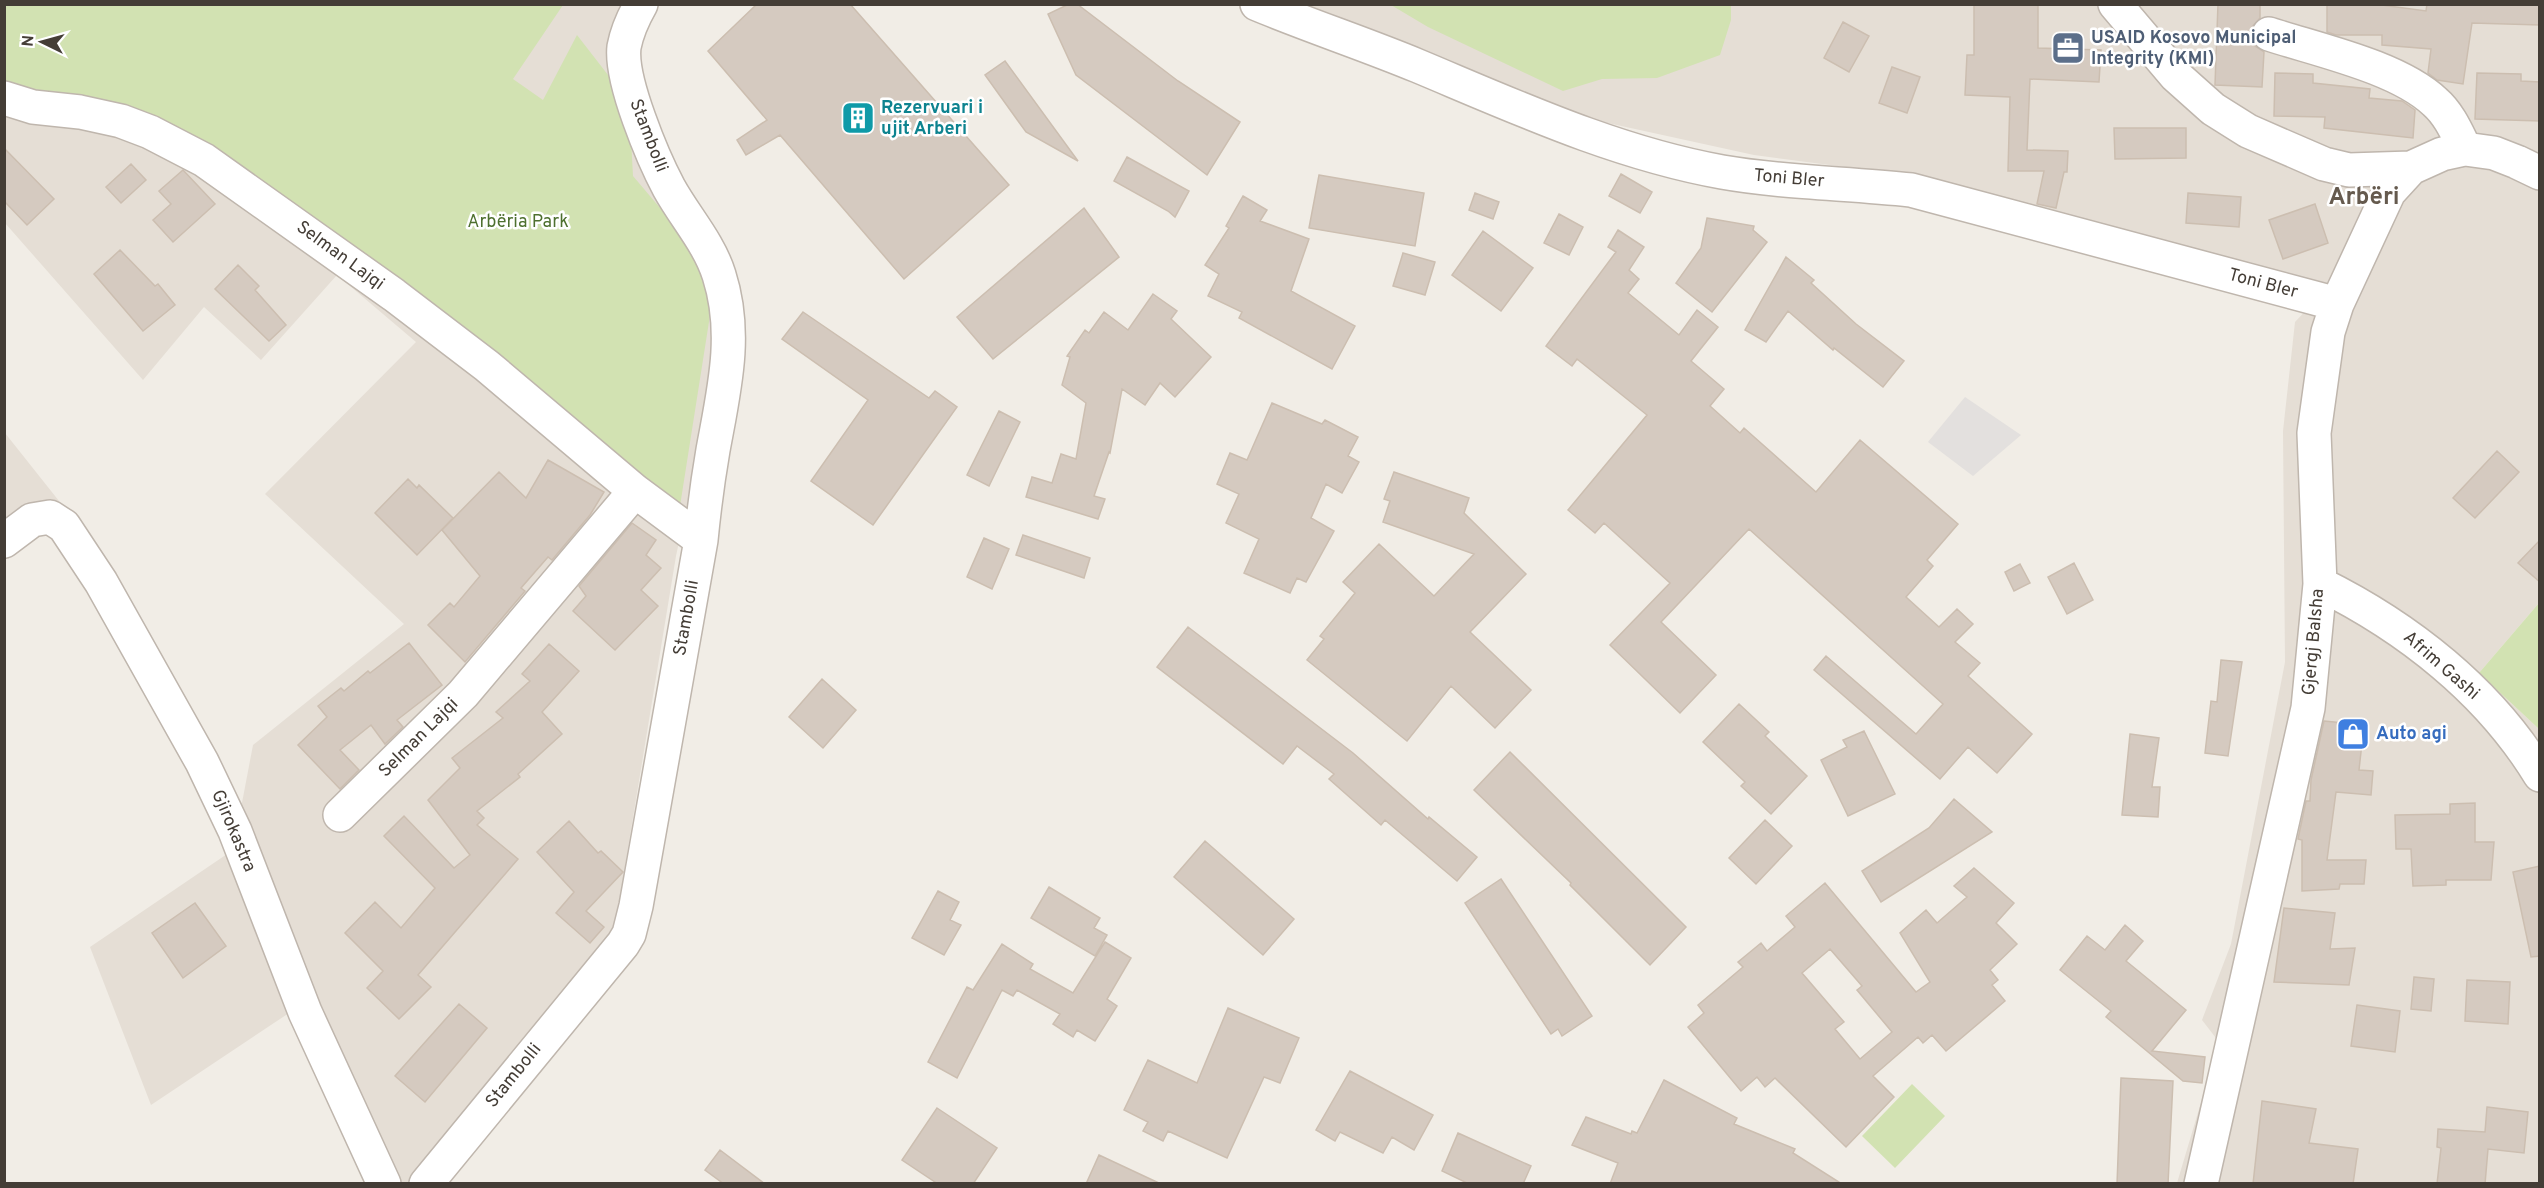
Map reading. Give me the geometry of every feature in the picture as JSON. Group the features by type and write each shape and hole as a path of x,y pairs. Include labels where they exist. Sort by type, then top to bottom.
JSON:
{"street":[{"name":"Stambolli","path":"426,1184 614,955 629,934 638,895 701,540 708,480 727,371 730,331 719,274 669,188 632,97 624,49 628,29 640,4"},
{"name":"Toni Bler","path":"1257,4 1405,61 1555,123 1670,160 1721,172 1911,190 2337,304"},
{"path":"2115,4 2176,76 2212,109 2248,131 2324,164 2349,170 2411,168"},
{"path":"2269,34 2380,70 2417,87 2437,103 2452,124 2465,149"},
{"name":"Selman Lajqi","path":"4,98 33,106 80,112 121,121 150,132 204,160 394,295 478,358 635,492 701,540"},
{"name":"Gjergj Balsha","path":"2201,1184 2308,708 2320,584 2314,433 2328,332 2337,304 2389,192 2411,168 2442,154 2465,149 2494,153 2540,173"},
{"name":"Selman Lajqi","path":"340,815 463,694 635,492"},
{"name":"Gjirokastra","path":"4,541 32,520 50,517 64,526 118,611 202,762 236,831 305,1012 384,1184"},
{"name":"Afrim Gashi","path":"2320,584 2361,604 2388,621 2449,670 2492,711 2523,748 2540,775"}],"shaded area":[{"path":"4,5 628,5 619,16 711,309 713,382 676,556 614,933 524,1037 422,1183 381,1183 295,1009 151,1105 90,947 233,850 253,745 404,624 265,494 416,342 337,275 261,360 204,307 143,380 5,223"},
{"path":"1296,5 2539,5 2539,603 2479,673 2539,729 2539,1183 2177,1183 2219,1042 2202,1020 2231,944 2285,662 2283,431 2295,322 2329,286 1937,179 1754,155 1594,120"},
{"path":"1965,397 2021,435 1973,476 1928,442"},
{"path":"5,433 59,501 32,520 5,546"}],"green space":[{"path":"1731,4 1731,20 1720,55 1657,78 1602,79 1563,91 1428,27 1391,5"},
{"name":"Arbëria Park","path":"5,5 563,5 513,79 543,100 577,35 629,102 633,176 694,248 711,309 680,506 111,105 5,83"},
{"path":"2539,603 2539,729 2479,673"},
{"path":"1912,1084 1945,1116 1895,1168 1862,1136"}],"building":[{"name":"Rezervuari i ujit Arberi","path":"757,4 850,4 1009,185 904,279 780,135 746,155 737,140 767,120 708,51"},
{"path":"1069,4 1077,4 1178,81 1240,122 1207,175 1076,75 1048,14"},
{"path":"1974,4 2038,4 2038,48 2101,50 2099,82 2030,79 2027,150 2068,151 2067,172 2064,172 2056,208 2037,204 2044,171 2008,171 2010,97 1965,95 1967,55 1974,55"},
{"path":"2218,4 2260,4 2260,18 2251,28 2251,38 2255,46 2264,52 2262,87 2215,85"},
{"path":"2327,4 2374,4 2426,11 2427,4 2540,4 2540,25 2472,23 2463,84 2437,80 2428,73 2431,49 2382,45 2382,35 2336,35 2327,32"},
{"path":"1843,22 1869,36 1849,72 1824,58"},
{"path":"1005,61 1078,161 1026,132 985,75"},
{"path":"1892,67 1920,77 1907,113 1879,103"},
{"path":"2275,73 2313,74 2313,83 2370,89 2369,98 2402,101 2415,110 2413,138 2324,128 2325,117 2274,116"},
{"path":"2477,73 2521,74 2521,81 2540,82 2540,121 2475,119"},
{"path":"2114,128 2186,128 2186,158 2115,159"},
{"path":"4,148 54,199 27,225 4,201"},
{"path":"1127,157 1189,191 1175,217 1114,181"},
{"path":"131,164 146,180 121,203 106,187"},
{"path":"183,170 215,204 173,242 153,220 171,204 159,191"},
{"path":"1621,174 1652,192 1640,213 1609,196"},
{"path":"1319,175 1424,193 1415,246 1309,228"},
{"path":"1475,193 1499,202 1493,219 1469,210"},
{"path":"2188,193 2241,197 2239,227 2186,223"},
{"path":"1243,196 1267,210 1260,221 1309,239 1291,291 1355,326 1332,369 1239,318 1242,312 1208,296 1219,274 1205,265 1229,228 1226,226"},
{"path":"2315,204 2328,243 2283,259 2269,220"},
{"path":"1084,208 1119,257 993,359 957,317"},
{"path":"1559,214 1583,227 1569,255 1544,243"},
{"path":"1707,218 1754,226 1753,230 1767,242 1712,312 1676,283 1701,248"},
{"path":"1618,230 1644,247 1629,270 1639,279 1628,293 1679,335 1697,310 1718,327 1691,361 1724,389 1710,406 1740,433 1744,428 1816,492 1860,440 1958,524 1927,560 1933,566 1906,597 1939,627 1957,609 1973,624 1955,642 1980,663 1968,676 2032,734 1997,773 1968,747 1940,779 1814,670 1826,656 1916,734 1943,704 1749,529 1661,622 1716,675 1680,713 1610,645 1670,583 1604,523 1595,533 1568,510 1647,415 1577,359 1572,366 1546,346 1616,252 1608,247"},
{"path":"1483,231 1533,268 1501,311 1452,275"},
{"path":"120,250 155,286 158,284 175,305 143,331 94,274"},
{"path":"1403,253 1435,262 1425,295 1393,286"},
{"path":"1786,257 1814,280 1811,283 1856,324 1904,361 1883,387 1834,348 1833,350 1788,311 1766,342 1745,330"},
{"path":"238,265 259,286 255,290 286,325 269,341 215,289"},
{"path":"1153,294 1177,311 1171,319 1211,357 1175,397 1160,383 1145,405 1122,389 1110,453 1094,496 1105,499 1098,519 1026,497 1032,477 1052,483 1061,454 1076,459 1086,403 1062,385 1070,357 1067,356 1085,330 1089,333 1104,312 1128,330"},
{"path":"803,312 929,398 935,391 957,407 873,525 811,481 868,400 782,339"},
{"path":"1272,403 1322,424 1325,420 1358,437 1348,456 1359,462 1342,493 1326,484 1311,518 1334,531 1306,582 1297,578 1290,593 1244,573 1259,539 1226,523 1239,494 1217,484 1230,453 1247,460"},
{"path":"999,411 1020,422 989,486 967,475"},
{"path":"2497,451 2519,472 2475,518 2453,498"},
{"path":"548,460 604,492 590,515 552,560 548,557 521,588 525,591 465,662 428,625 450,603 454,607 480,576 442,530 499,472 526,498"},
{"path":"1394,472 1469,498 1464,513 1526,574 1470,632 1531,690 1495,728 1451,686 1407,741 1307,660 1324,639 1320,636 1355,593 1343,582 1379,544 1434,596 1474,554 1383,522 1390,501 1384,499"},
{"path":"408,479 417,488 419,485 453,518 417,555 375,513"},
{"path":"632,523 656,540 646,555 661,568 641,590 658,606 615,650 573,611 586,596 579,586"},
{"path":"1023,535 1090,558 1084,578 1016,555"},
{"path":"984,538 1009,549 992,589 967,577"},
{"path":"2540,540 2540,582 2518,563"},
{"path":"2074,563 2093,600 2067,614 2048,577"},
{"path":"2020,564 2030,583 2014,591 2005,572"},
{"path":"1188,627 1353,753 1428,819 1429,817 1477,857 1457,881 1385,820 1381,825 1329,779 1334,774 1297,746 1283,764 1157,667"},
{"path":"409,643 442,685 397,720 403,727 385,744 371,725 340,750 359,770 340,789 298,745 327,717 318,706 341,688 344,691 368,671 370,673"},
{"path":"549,644 579,671 542,712 562,734 518,774 520,777 477,811 484,818 477,825 518,859 418,975 431,987 399,1019 367,988 383,971 345,933 375,902 401,928 435,888 384,836 404,816 454,868 470,855 428,800 460,768 452,758 503,718 496,712 530,681 522,674"},
{"path":"2221,660 2242,662 2228,756 2205,753 2211,701 2217,702"},
{"path":"822,679 856,710 823,748 789,717"},
{"path":"1739,704 1769,732 1765,736 1807,776 1771,814 1741,786 1745,782 1703,742"},
{"path":"2324,721 2364,725 2359,770 2373,771 2371,795 2336,792 2327,860 2366,860 2364,884 2340,884 2339,889 2302,891 2302,840 2298,839 2306,801 2310,801 2311,780"},
{"path":"1864,731 1895,794 1848,816 1821,760 1847,747 1843,740"},
{"path":"2130,734 2159,738 2152,787 2160,787 2158,817 2122,815"},
{"path":"1510,752 1686,927 1650,965 1570,885 1571,883 1474,790"},
{"path":"1954,799 1992,832 1881,902 1862,871 1929,828"},
{"path":"2475,803 2475,842 2494,842 2491,880 2446,880 2446,885 2413,886 2411,849 2396,849 2395,815 2450,814 2450,804"},
{"path":"1765,820 1792,846 1756,884 1729,858"},
{"path":"569,821 598,853 601,851 623,872 586,911 604,927 590,943 556,913 574,892 537,852"},
{"path":"1205,841 1294,919 1263,955 1174,877"},
{"path":"2540,866 2540,956 2531,957 2513,872"},
{"path":"1974,868 2014,903 1996,923 2017,944 1990,970 1998,980 1992,985 2005,1001 1946,1051 1932,1035 1923,1043 1918,1037 1873,1076 1894,1097 1846,1147 1775,1078 1765,1087 1757,1077 1741,1091 1688,1027 1704,1013 1698,1005 1743,967 1738,962 1761,943 1767,951 1795,927 1786,916 1825,883 1916,992 1930,982 1900,933 1926,910 1937,923 1967,897 1954,886","holes":["1830,949 1862,986 1857,990 1892,1032 1860,1059 1835,1029 1844,1022 1802,973"]},
{"path":"1501,879 1592,1016 1562,1036 1558,1029 1551,1034 1465,903"},
{"path":"1049,887 1100,918 1094,928 1107,935 1095,956 1031,918"},
{"path":"938,891 959,902 950,920 961,925 944,955 912,938"},
{"path":"195,903 226,946 183,978 152,933"},
{"path":"2284,908 2335,913 2330,949 2355,948 2349,985 2274,982"},
{"path":"2125,925 2143,941 2126,961 2186,1010 2152,1051 2205,1057 2202,1083 2183,1081 2106,1017 2111,1011 2060,970 2087,936 2105,950"},
{"path":"1105,942 1131,958 1107,999 1117,1006 1095,1041 1077,1030 1073,1037 1053,1024 1060,1014 1017,990 1013,996 1002,990 957,1078 928,1062 967,987 973,990 1002,944 1033,964 1030,969 1073,993"},
{"path":"2414,977 2434,979 2431,1011 2411,1009"},
{"path":"2467,980 2510,982 2508,1024 2465,1021"},
{"path":"459,1004 487,1028 425,1102 395,1076"},
{"path":"2357,1005 2400,1011 2395,1052 2351,1046"},
{"path":"1228,1008 1299,1038 1280,1083 1264,1077 1227,1158 1168,1131 1163,1141 1143,1131 1148,1122 1124,1110 1148,1060 1197,1083"},
{"path":"1350,1071 1433,1115 1414,1150 1392,1137 1383,1153 1340,1132 1335,1141 1316,1130"},
{"path":"2121,1078 2173,1081 2168,1184 2117,1184"},
{"path":"1664,1080 1737,1118 1734,1124 1795,1149 1793,1153 1842,1184 1610,1184 1618,1163 1572,1145 1586,1117 1631,1134 1632,1131 1637,1133"},
{"path":"2262,1101 2316,1109 2309,1143 2358,1149 2353,1184 2253,1184"},
{"path":"2487,1107 2528,1112 2524,1153 2488,1149 2485,1184 2437,1184 2441,1148 2437,1147 2438,1129 2485,1132"},
{"path":"937,1108 997,1148 973,1184 938,1184 902,1160"},
{"path":"1458,1133 1531,1166 1523,1184 1469,1184 1442,1171"},
{"path":"720,1150 765,1184 724,1184 705,1170"},
{"path":"1099,1155 1161,1184 1086,1184"}],"place":[{"name":"USAID Kosovo Municipal Integrity (KMI)","path":"2068,48"},
{"name":"Rezervuari i ujit Arberi","path":"858,118"},
{"name":"Auto agi","path":"2353,734"}],"district":[{"name":"Arbëri","path":"2364,198"}]}
